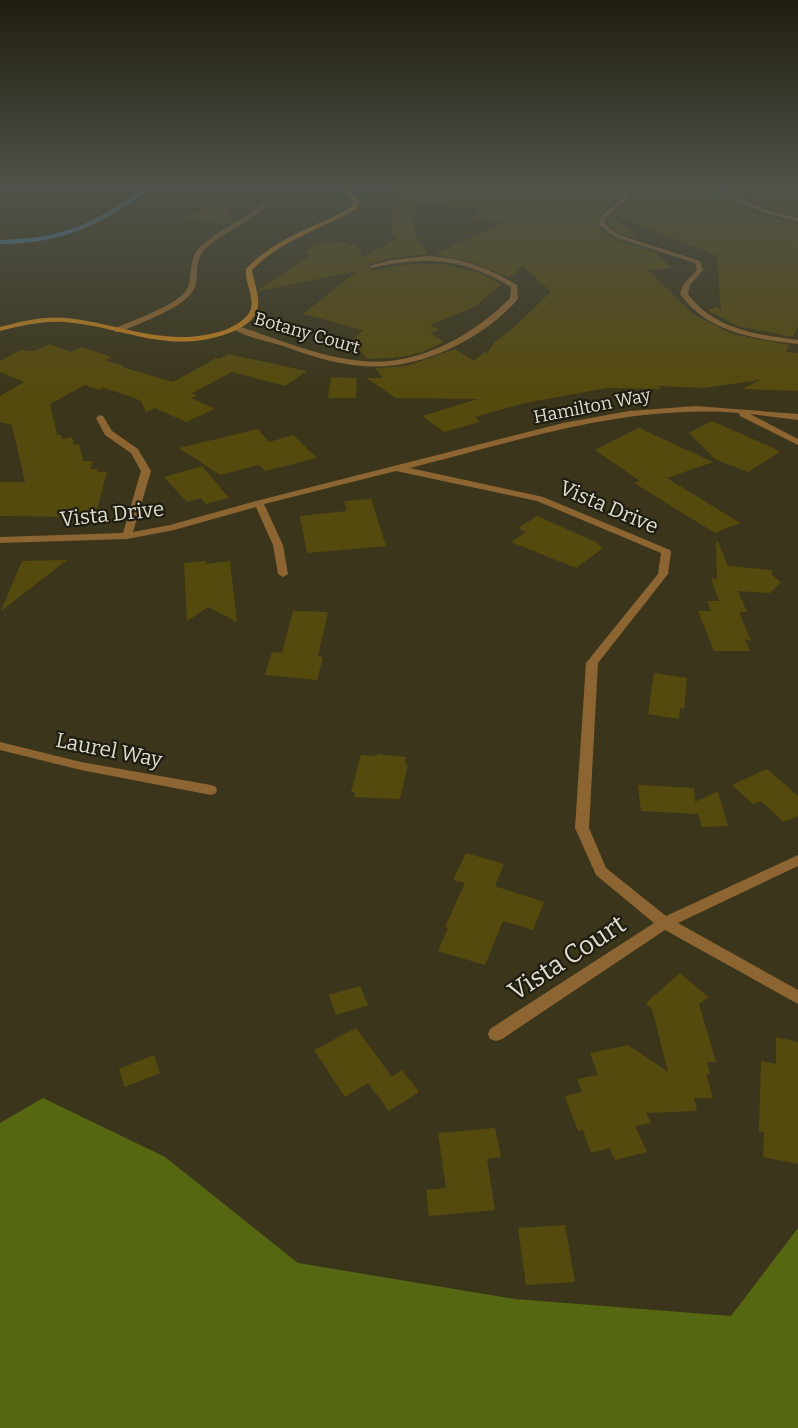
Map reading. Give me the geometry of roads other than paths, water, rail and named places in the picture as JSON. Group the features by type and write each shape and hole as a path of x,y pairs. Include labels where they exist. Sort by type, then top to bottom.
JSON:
{"street":[{"path":"118,330 182,300 190,293 193,285 193,267 198,255"},
{"path":"0,329 33,322 64,320 118,330 149,339 178,342 202,339 236,328 253,314 255,307 248,270 263,255"},
{"path":"675,255 698,262 700,270 687,285 684,294 694,307 711,319 746,333 798,342"},
{"name":"Botany Court","path":"236,328 344,361 366,364 389,363 417,357 474,333 498,316 514,299 515,286 497,274 466,262 425,257 372,266"},
{"name":"Hamilton Way","path":"396,468 581,422 662,410 735,410 798,417"},
{"path":"735,410 798,442"},
{"path":"100,418 108,433 135,451 146,471 127,536"},
{"name":"Vista Drive","path":"0,540 127,536 171,528 396,468 540,499 666,552 663,574 592,663 582,828 601,871 665,923 798,998"},
{"path":"259,503 278,545 283,574"},
{"name":"Laurel Way","path":"0,746 81,766 211,790"},
{"name":"Vista Court","path":"496,1034 665,923 798,860"}]}
